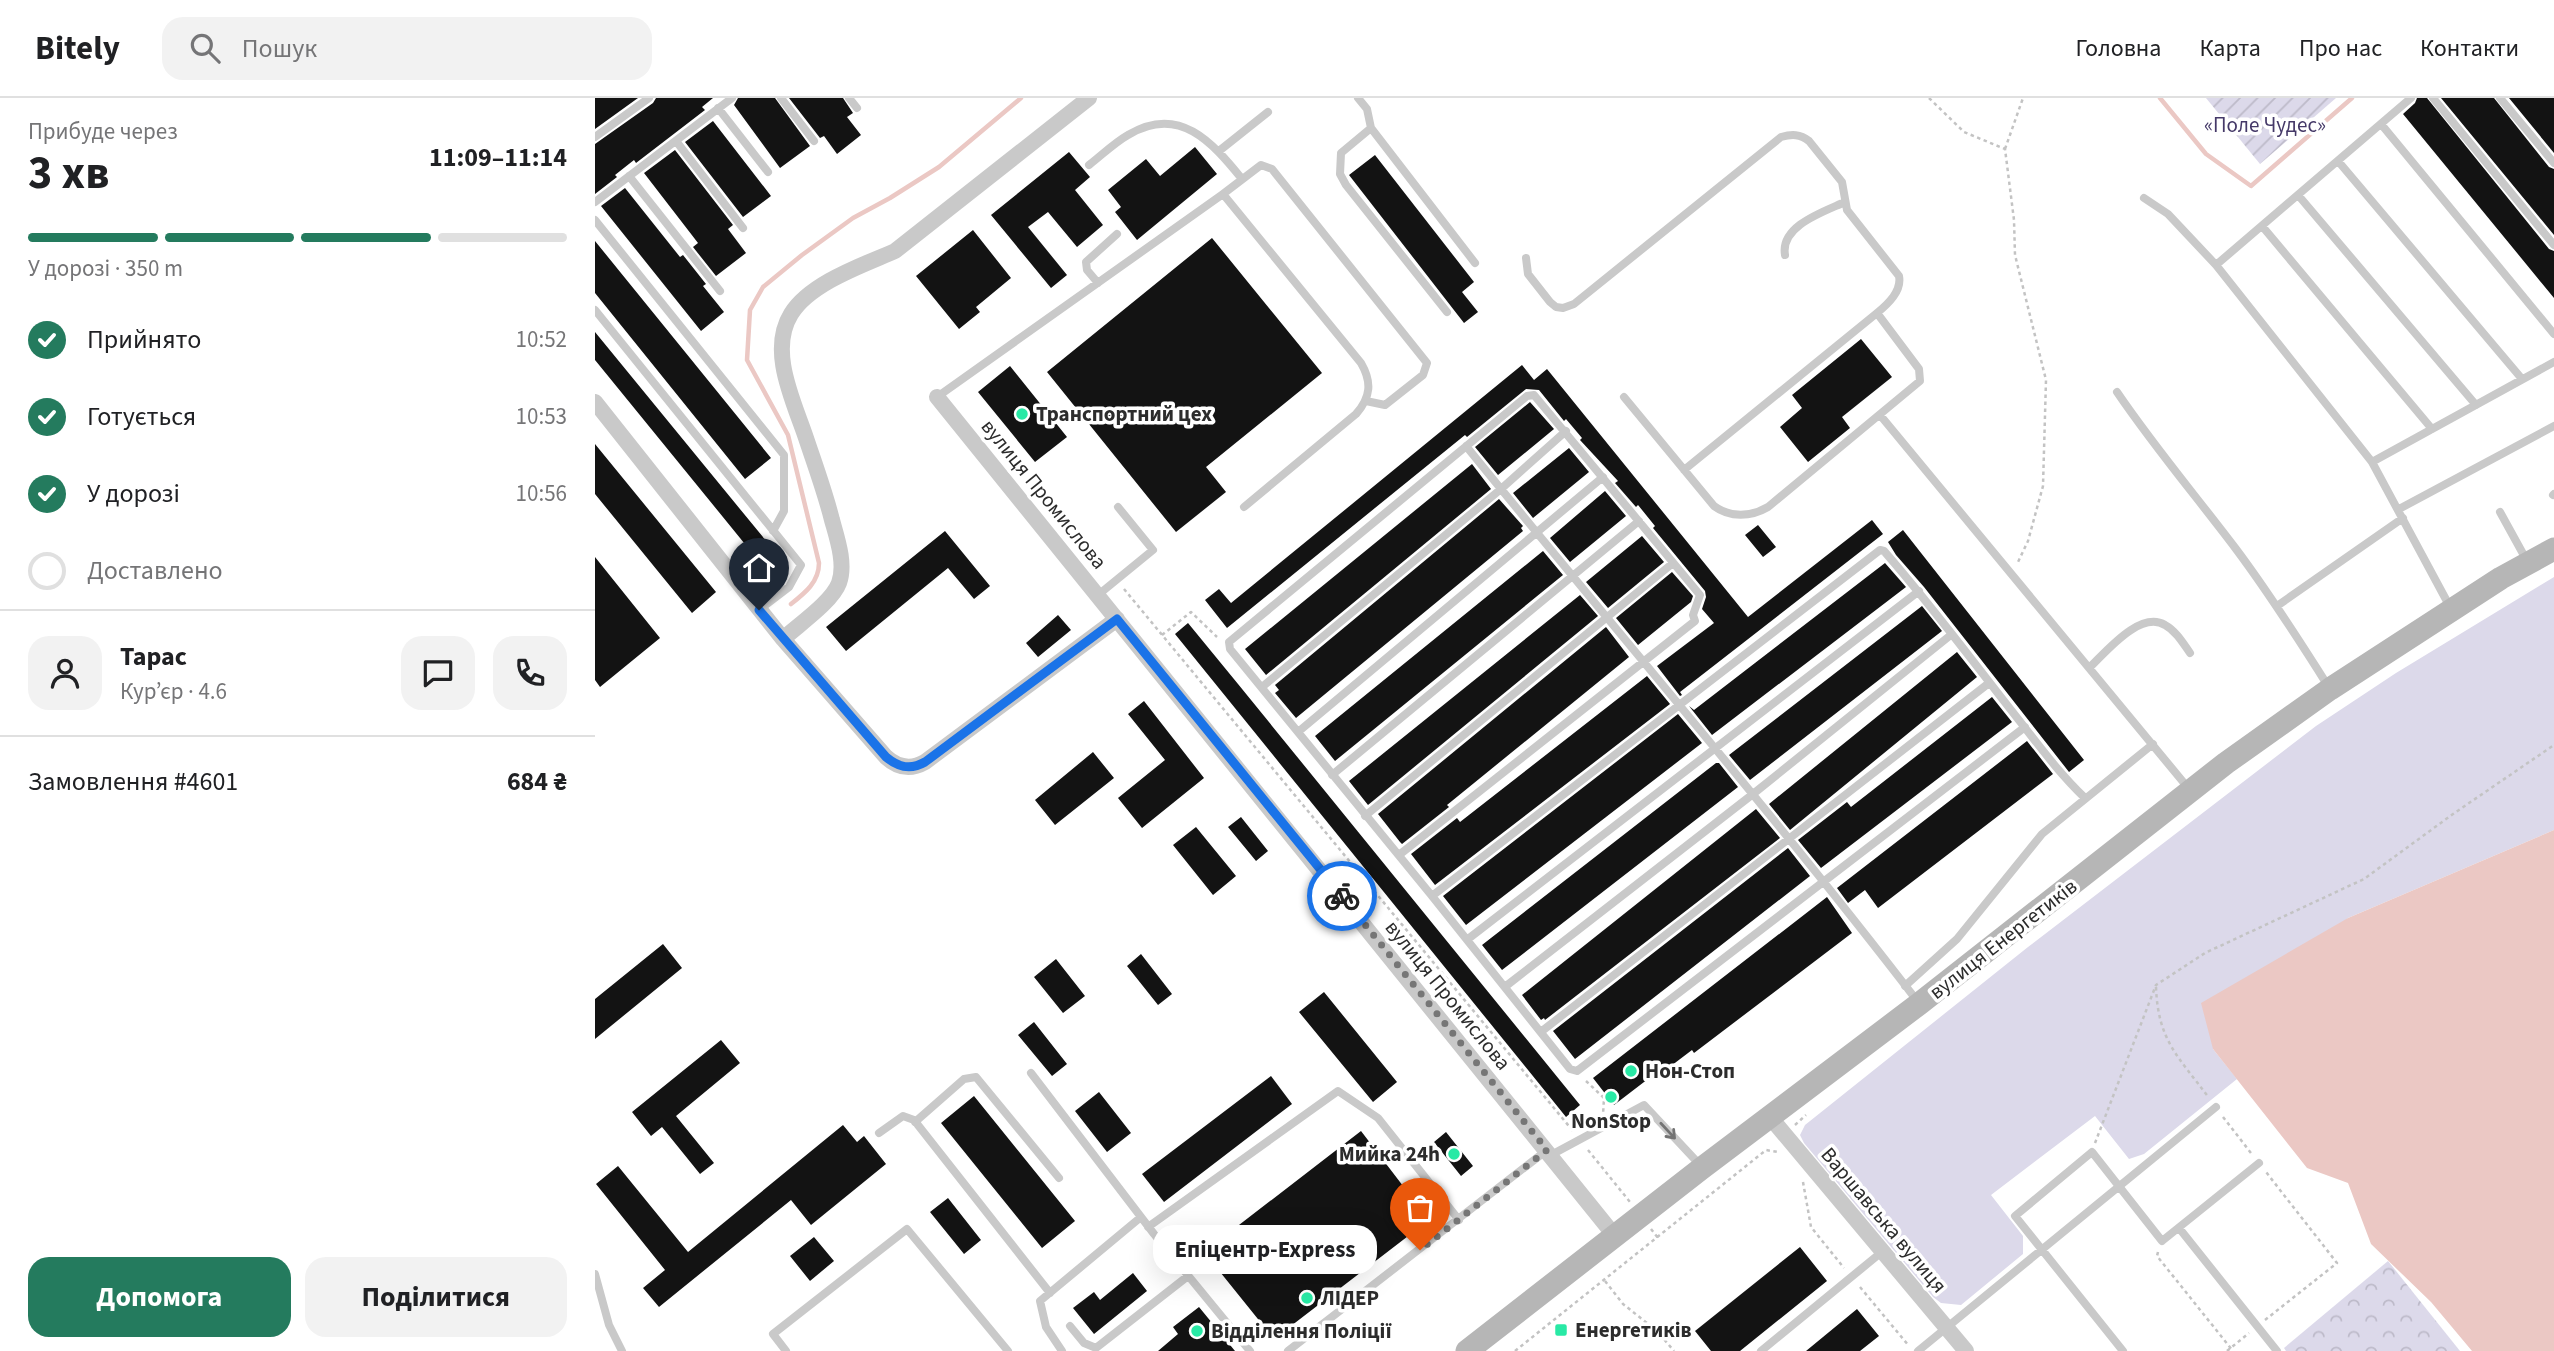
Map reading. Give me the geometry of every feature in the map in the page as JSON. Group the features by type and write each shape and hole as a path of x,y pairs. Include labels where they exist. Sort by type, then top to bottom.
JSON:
{"main road":[{"name":"вулиця Енергетиків","path":"1467,1351 1702,1168 1777,1126 1912,995 2330,689 2451,609 2554,549"}],"street":[{"path":"783,639 834,592 840,580 841,567 831,514 785,372 783,338 791,314 803,300 823,285 895,251 1089,98"},
{"name":"вулиця Промислова","path":"937,397 1614,1236"},
{"path":"595,402 783,639 886,757 898,766 912,768 925,762 1117,619"},
{"name":"Варшавська вулиця","path":"1777,1126 1966,1351"}],"lane":[{"path":"595,137 649,98"},
{"path":"595,201 732,98"},
{"path":"781,98 814,141"},
{"path":"849,98 857,108"},
{"path":"1358,98 1367,109 1371,128 1475,263"},
{"path":"2216,265 2411,98"},
{"path":"2433,98 2554,245"},
{"path":"2500,98 2554,163"},
{"path":"719,108 768,172"},
{"path":"1220,151 1268,112"},
{"path":"2381,124 2554,334"},
{"path":"1089,165 1138,130 1171,125 1193,131 1212,143 1242,178"},
{"path":"1371,128 1341,153 1340,174 1447,312"},
{"path":"1526,258 1528,274 1550,302 1563,308 1574,304 1781,137 1792,134 1803,136 1809,141 1842,182 1845,202 1851,215 1901,279 1896,292 1877,313 1684,470"},
{"path":"676,141 743,228"},
{"path":"2338,161 2522,379"},
{"path":"937,397 1261,165 1272,169 1425,358 1426,370 1423,374 1385,405 1366,401"},
{"path":"629,176 720,291"},
{"path":"1223,194 1361,363 1369,384 1366,401 1356,414 1244,507"},
{"path":"2298,195 2476,405"},
{"path":"2144,198 2168,214 2216,265 2372,462 2451,609"},
{"path":"1785,256 1784,245 1789,236 1808,220 1845,202"},
{"path":"595,220 785,454 784,511 773,531"},
{"path":"2262,226 2432,429"},
{"path":"1098,283 1087,270 1086,262 1117,234"},
{"path":"595,310 801,565 789,587 759,610"},
{"path":"1624,397 1719,510 1736,515 1757,513 1768,508 1917,386 1921,375 1877,313"},
{"path":"2372,462 2554,362"},
{"path":"2117,392 2151,443 2236,549 2277,606 2330,689"},
{"path":"1399,855 1695,621 1693,615 1700,595 1566,431 1537,397 1530,394 1231,639 1228,646 1574,1071 1580,1070 2025,727"},
{"path":"1880,415 2191,791"},
{"path":"2399,509 2554,426"},
{"path":"1262,687 1501,489 1566,431"},
{"path":"1466,446 1789,837 1912,995 2042,834 2153,744"},
{"path":"1297,732 1603,477"},
{"path":"1098,595 1153,550 1118,507"},
{"path":"2500,512 2528,562"},
{"path":"2277,606 2403,518"},
{"path":"1332,775 1639,521"},
{"path":"1432,896 1876,551 1884,551 1919,591 2059,773 2085,798"},
{"path":"1365,816 1673,563"},
{"path":"1468,939 1919,591"},
{"path":"2089,667 2128,632 2148,621 2163,623 2170,628 2190,653"},
{"path":"1506,986 1753,794 1952,634"},
{"path":"1542,1031 1989,683"},
{"path":"1031,1073 1148,1227 1250,1351"},
{"path":"915,1122 964,1079 976,1077 1059,1178"},
{"path":"1148,1227 1338,1091 1378,1118 1458,1220"},
{"path":"1288,1351 1549,1153 1644,1105 1702,1168"},
{"path":"1918,1351 2216,1107"},
{"path":"879,1133 902,1116 909,1116 1050,1293"},
{"path":"2123,1351 2015,1216 2092,1153 2162,1241 2259,1163"},
{"path":"1062,1351 1046,1326 1039,1301 1141,1217"},
{"path":"786,1351 773,1334 907,1228 1008,1351"},
{"path":"2179,1228 2277,1351"},
{"path":"1761,1351 1883,1251"},
{"path":"595,1275 609,1325 622,1351"},
{"path":"1070,1326 1084,1343 1096,1348 1188,1276"}],"path":[{"path":"1929,98 1965,132 2005,149"},
{"path":"2013,575 2028,541 2043,486 2046,380 2015,256 2014,220 2005,149 2023,98"},
{"path":"1117,580 1658,1238"},
{"path":"1162,635 1191,612 1230,649"},
{"path":"2092,1153 2156,985 2205,953 2364,879 2554,745"},
{"path":"2156,985 2157,1012 2165,1039 2337,1264 2230,1350 2157,1256 2162,1241"},
{"path":"1574,1071 1604,1098 1602,1117"},
{"path":"1515,1351 1605,1282 1766,1150 1777,1126 1815,1108"},
{"path":"1766,1150 1784,1153"},
{"path":"1605,1282 1623,1304 1657,1331 1674,1351"}],"green space":[{"name":"«Поле Чудес»","path":"2206,98 2336,98 2260,164"},
{"path":"2554,577 2554,830 2348,918 2213,1049 2237,1079 2144,1154 2129,1159 2095,1116 1991,1195 2023,1236 2023,1254 1961,1305 1941,1303 1933,1297 1804,1143 1800,1135 1805,1125 2028,947 2316,726 2396,673"},
{"path":"2388,1261 2460,1351 2286,1351 2284,1348"}],"shaded area":[{"path":"2554,830 2554,1351 2472,1351 2431,1302 2371,1244 2348,1183 2307,1168 2213,1049 2201,1003 2348,918"}],"building":[{"path":"595,98 638,98 595,129"},
{"path":"656,98 713,98 702,107 705,110 636,163 634,160 595,194 595,144 653,103"},
{"path":"738,98 775,98 810,146 780,168 734,105"},
{"path":"789,98 843,98 853,113 847,117 861,135 837,154 824,136 820,138"},
{"path":"2417,98 2427,98 2549,249 2554,251 2554,298 2403,114"},
{"path":"2441,98 2494,98 2549,167 2554,169 2554,235"},
{"path":"2509,98 2554,98 2554,153"},
{"path":"713,121 771,196 743,217 685,142"},
{"path":"1195,147 1217,174 1137,240 1115,212 1121,207 1108,190 1146,159 1160,176"},
{"path":"675,150 733,225 728,229 746,253 716,276 693,247 698,243 644,173"},
{"path":"1069,152 1090,177 1075,190 1103,225 1077,247 1048,212 1028,227 1067,275 1051,288 991,215"},
{"path":"1375,155 1474,282 1462,292 1478,312 1464,323 1349,175"},
{"path":"625,188 680,257 683,255 724,312 701,331 601,206"},
{"path":"973,230 1011,278 976,307 980,312 959,329 916,276"},
{"path":"1212,238 1322,373 1206,467 1226,492 1176,532 1047,372"},
{"path":"595,241 771,458 745,479 595,293"},
{"path":"595,332 785,564 771,576 595,360"},
{"path":"1861,339 1892,377 1842,417 1850,428 1808,462 1780,427 1802,408 1792,395"},
{"path":"1522,365 1534,380 1547,369 1748,617 1872,520 1883,534 1680,692 1680,696 1657,666 1714,623 1702,609 1705,591 1653,528 1655,526 1638,505 1636,507 1615,483 1618,481 1580,440 1582,438 1566,419 1564,421 1539,390 1526,389 1467,437 1465,435 1227,628 1205,600 1219,589 1231,603"},
{"name":"Транспортний цех","path":"1010,366 1067,437 1035,462 978,392"},
{"path":"1530,402 1554,429 1498,475 1475,447"},
{"path":"595,444 716,592 692,613 595,494"},
{"path":"1569,448 1589,472 1533,518 1513,493"},
{"path":"1472,464 1491,489 1266,675 1245,649"},
{"path":"1605,491 1626,516 1570,562 1550,538"},
{"path":"1499,499 1523,526 1523,531 1296,718 1275,693 1279,690 1275,685"},
{"path":"1758,525 1776,547 1763,557 1745,535"},
{"path":"1903,530 2084,760 2069,772 1896,555 1888,542"},
{"path":"945,531 990,586 974,599 948,568 846,651 826,627"},
{"path":"1642,536 1664,562 1608,608 1586,582"},
{"path":"1543,551 1563,575 1335,761 1315,736"},
{"path":"595,557 660,638 600,687 595,680"},
{"path":"1885,563 1906,587 1712,735 1689,706 1694,710"},
{"path":"1672,572 1693,596 1691,602 1638,645 1616,618"},
{"path":"1580,595 1598,616 1368,805 1349,781"},
{"path":"1922,606 1942,631 1750,780 1729,755"},
{"path":"1058,615 1071,630 1038,657 1026,643"},
{"path":"1188,623 1580,1105 1566,1117 1175,634"},
{"path":"1606,627 1629,657 1402,844 1378,814"},
{"path":"1957,652 1977,677 1790,830 1769,804"},
{"path":"1647,676 1670,704 1435,885 1411,854 1457,818 1460,822"},
{"path":"1992,697 2012,722 1821,868 1798,840 1847,802 1851,807"},
{"path":"1144,701 1204,778 1142,828 1118,798 1165,760 1128,714"},
{"path":"1678,714 1702,743 1466,925 1443,896"},
{"path":"2027,741 2053,774 1878,908 1865,890 1848,903 1837,888"},
{"path":"1093,752 1114,778 1055,825 1035,800"},
{"path":"1719,763 1738,787 1502,970 1482,945"},
{"path":"1756,809 1780,838 1545,1020 1541,1020 1522,995"},
{"path":"1241,817 1268,851 1256,861 1228,827"},
{"path":"1196,827 1236,876 1213,895 1173,845"},
{"path":"1788,848 1810,876 1575,1059 1553,1031"},
{"path":"1827,897 1852,933 1694,1053 1692,1050 1663,1072 1661,1069 1614,1105 1593,1078"},
{"path":"663,944 682,968 595,1039 595,999"},
{"path":"1141,954 1172,994 1158,1005 1127,966"},
{"path":"1056,959 1085,996 1063,1013 1034,977"},
{"path":"1324,992 1397,1082 1373,1102 1299,1012"},
{"path":"1034,1022 1067,1064 1052,1076 1018,1035"},
{"path":"721,1040 740,1063 676,1116 714,1163 700,1174 662,1127 651,1136 632,1112"},
{"path":"1271,1076 1292,1104 1164,1202 1142,1174"},
{"path":"1099,1092 1131,1133 1107,1152 1075,1111"},
{"path":"974,1096 1075,1221 1042,1248 941,1123"},
{"path":"843,1125 857,1142 864,1136 886,1164 811,1225 791,1200 659,1307 643,1288 665,1270 596,1184 618,1166 688,1252"},
{"path":"1361,1131 1429,1220 1274,1339 1204,1252"},
{"name":"Мийка 24һ","path":"1446,1132 1473,1166 1461,1176 1434,1142"},
{"path":"948,1198 981,1240 964,1254 930,1212"},
{"path":"814,1237 834,1261 810,1281 790,1256"},
{"path":"1800,1247 1827,1281 1740,1351 1711,1351 1695,1331"},
{"path":"1133,1273 1147,1291 1094,1334 1073,1308 1094,1292 1100,1300"},
{"name":"Відділення Поліції","path":"1199,1307 1235,1351 1158,1351 1178,1334 1173,1327"},
{"path":"1857,1309 1879,1336 1860,1351 1806,1351"}],"waterway":[{"path":"791,604 814,581 819,563 788,435 747,360 750,310 763,287 802,255 853,218 939,167 1021,98"},
{"path":"2160,98 2206,154 2251,186 2352,98"}],"way so far":[{"path":"1342,896 1547,1150 1420,1250"}],"place":[{"name":"Транспортний цех","path":"1022,414"},
{"name":"Нон-Стоп","path":"1631,1071"},
{"name":"NonStop","path":"1611,1097"},
{"name":"Мийка 24һ","path":"1454,1154"},
{"name":"Епіцентр-Express","path":"1420,1250"},
{"name":"ЛІДЕР","path":"1307,1298"},
{"name":"Енергетиків","path":"1561,1330"},
{"name":"Відділення Поліції","path":"1197,1331"}],"route":[{"path":"759,610 886,757 905,768 919,766 925,762 1117,619 1342,896"}]}
